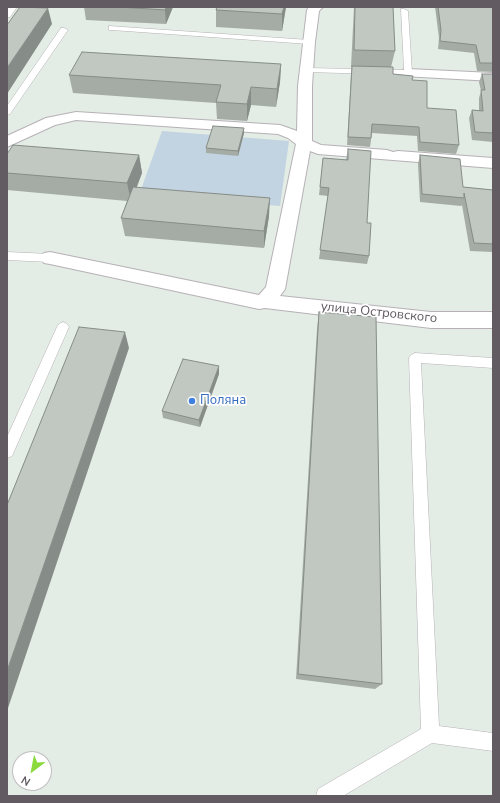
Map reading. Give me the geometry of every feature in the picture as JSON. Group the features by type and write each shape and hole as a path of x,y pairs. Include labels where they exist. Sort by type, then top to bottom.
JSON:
{"street":[{"path":"265,301 275,289 304,143 309,42 313,10 317,7"},
{"path":"408,73 493,78"},
{"path":"7,142 52,121 76,116 280,130 293,135 304,143 323,150 493,163"},
{"name":"улица Островского","path":"50,258 258,302 265,301 431,320 493,320"}],"lane":[{"path":"7,14 13,7"},
{"path":"307,70 408,73 404,11"},
{"path":"112,28 309,42"},
{"path":"7,112 64,30"},
{"path":"7,256 50,258"},
{"path":"7,452 62,327"},
{"path":"430,734 415,358 493,363"},
{"path":"325,796 430,734 493,742"}],"shaded area":[{"path":"162,131 289,141 280,206 139,195"}],"building":[{"path":"20,7 48,8 7,68 7,25"},
{"path":"119,7 166,7 165,10"},
{"path":"217,7 284,7 282,14 216,10"},
{"path":"355,7 393,7 395,51 354,50"},
{"path":"438,7 493,7 493,63 480,63 476,45 440,41 441,30"},
{"path":"82,52 281,64 277,89 251,87 247,104 216,102 221,85 69,75"},
{"path":"352,66 393,67 393,74 413,76 412,80 427,81 427,108 456,110 459,145 420,142 419,127 372,124 371,138 348,137"},
{"path":"482,74 493,74 493,133 475,132 472,110 483,111 481,90 485,90"},
{"path":"213,126 244,128 238,151 206,148"},
{"path":"13,145 139,155 127,183 7,173 7,154"},
{"path":"348,149 371,151 367,223 371,223 369,256 320,250 329,188 320,187 323,158 348,160"},
{"path":"420,155 460,159 463,187 493,190 493,244 474,243 464,193 464,198 422,194"},
{"path":"133,187 270,198 264,231 121,218"},
{"path":"319,312 376,317 382,684 298,674"},
{"path":"79,327 125,332 7,671 7,505"},
{"path":"183,359 219,366 199,420 162,411"}],"place":[{"name":"Поляна","path":"192,401"}]}
